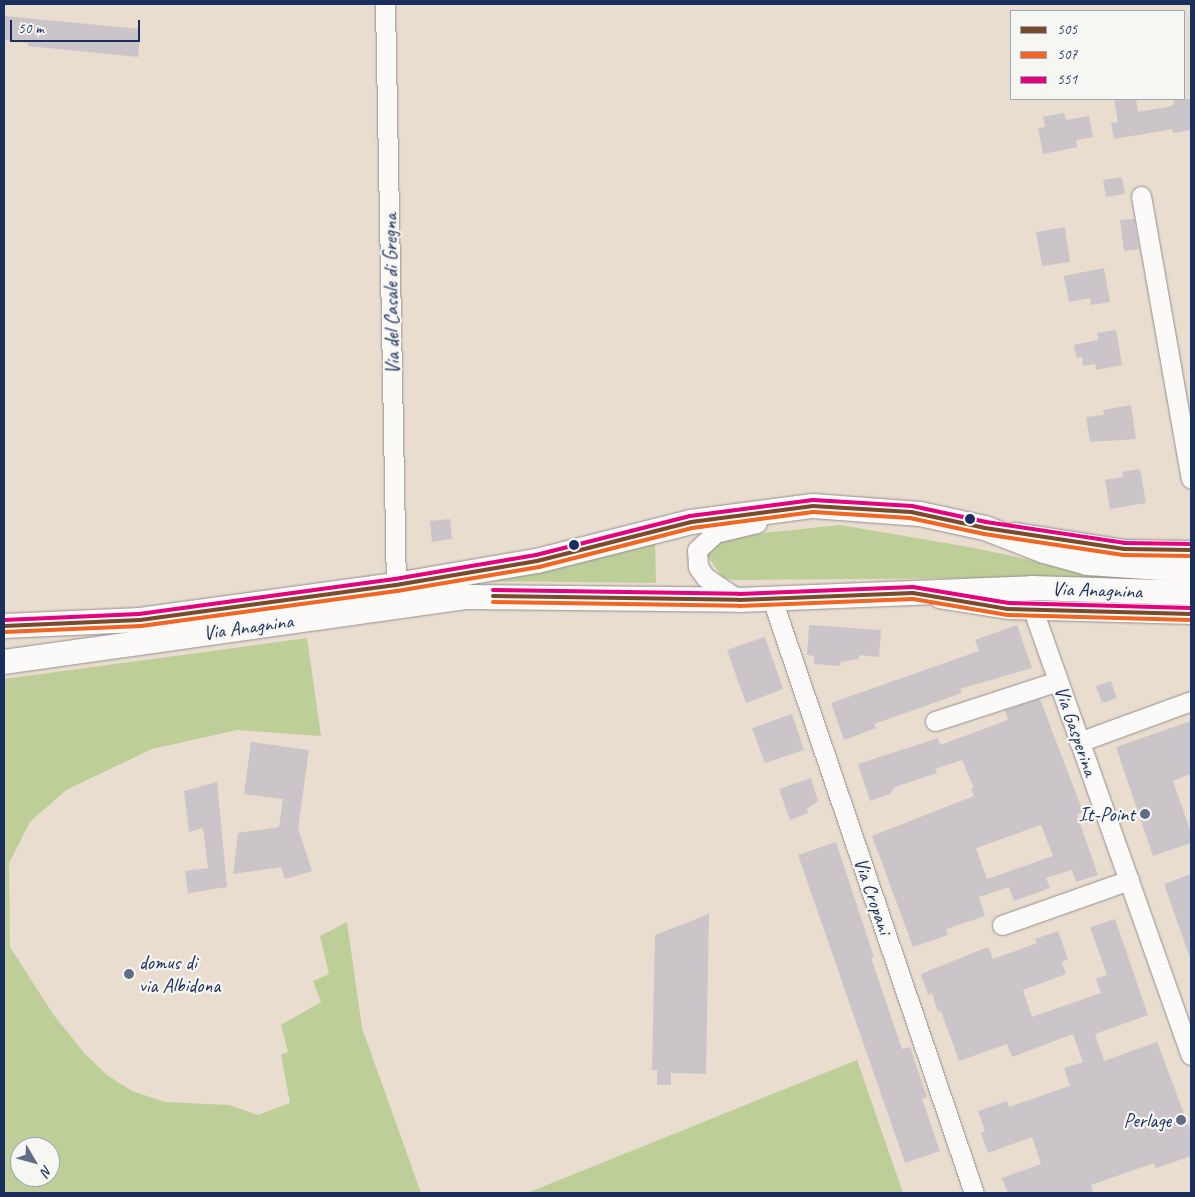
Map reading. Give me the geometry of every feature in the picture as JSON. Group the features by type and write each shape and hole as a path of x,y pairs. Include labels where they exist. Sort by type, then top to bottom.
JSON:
{"main road":[{"name":"Via Anagnina","path":"4,626 140,620 396,585 537,561 691,522 737,514 826,506 911,512 985,528 1044,551 1088,563 1191,570"},
{"name":"Via Anagnina","path":"4,662 469,597 739,600 1032,588 1191,593"}],"street":[{"name":"Via del Casale di Gregna","path":"385,4 396,585"},
{"path":"1141,196 1191,479"},
{"path":"739,600 711,583 701,571 696,555 700,544 714,533 826,506"},
{"name":"Via Anagnina","path":"985,528 1124,549 1191,550"},
{"name":"Via Anagnina","path":"913,593 968,604 1033,610 1191,614"},
{"name":"Via Cropani","path":"772,599 974,1193"},
{"name":"Via Gasperina","path":"1033,610 1191,1055"},
{"path":"935,721 1058,681"},
{"path":"1079,742 1191,701"},
{"path":"1002,925 1129,880"}],"green space":[{"path":"840,525 969,547 1111,577 732,580 722,577 706,554 715,542 754,534"},
{"path":"655,540 656,583 475,581"},
{"path":"307,638 321,736 237,730 152,749 66,790 30,822 9,863 10,947 53,1014 84,1053 107,1075 132,1091 165,1102 229,1105 258,1115 290,1103 281,1055 288,1052 281,1025 321,1002 313,981 329,974 320,936 347,922 362,1028 421,1193 4,1193 4,679"},
{"path":"857,1060 903,1193 527,1193"}],"building":[{"path":"4,16 140,29 138,57 28,46 28,43 4,40"},
{"path":"1191,99 1191,130 1173,133 1172,129 1114,139 1111,123 1118,122 1114,100 1136,100 1138,112 1168,107 1174,104 1173,100"},
{"path":"1064,113 1066,120 1089,116 1093,137 1076,140 1077,147 1043,154 1038,128 1045,127 1043,117"},
{"path":"1122,177 1125,194 1106,197 1103,180"},
{"path":"1134,219 1139,249 1124,251 1120,220"},
{"path":"1065,227 1070,262 1042,266 1036,232"},
{"path":"1104,268 1110,302 1091,305 1090,298 1069,302 1064,276"},
{"path":"1116,330 1122,365 1096,370 1095,364 1083,366 1082,357 1077,358 1074,345 1098,340 1097,333"},
{"path":"1131,405 1136,439 1090,442 1086,417 1104,415 1103,410"},
{"path":"1140,469 1146,503 1110,509 1105,480 1123,477 1122,472"},
{"path":"450,519 452,539 432,542 430,521"},
{"path":"809,625 881,630 879,657 859,655 859,659 841,662 840,666 814,664 814,656 807,655"},
{"path":"1017,625 1032,668 960,689 962,693 874,724 876,728 844,740 831,703 979,651 975,640"},
{"path":"765,637 783,689 746,703 727,650"},
{"path":"1111,681 1117,698 1102,703 1096,686"},
{"path":"1040,699 1083,812 1077,815 1098,875 1076,882 1072,870 1046,878 1050,888 1014,901 1009,887 979,897 985,916 946,929 948,935 913,947 872,836 974,796 971,789 974,788 962,760 935,769 937,773 895,787 890,794 870,801 858,764 938,738 940,745 1008,720 1005,710","holes":["1041,825 1053,856 987,879 976,848"]},
{"path":"792,714 804,750 765,763 752,728"},
{"path":"1191,721 1191,774 1173,781 1191,833 1191,843 1153,856 1116,747"},
{"path":"251,742 309,750 298,828 312,871 285,879 281,867 233,874 238,833 279,827 283,799 244,794"},
{"path":"811,778 818,801 807,809 808,813 790,820 779,789"},
{"path":"217,782 227,887 188,893 185,871 208,868 203,828 189,832 184,791"},
{"path":"836,842 874,957 871,958 902,1049 910,1047 927,1097 922,1099 940,1151 905,1163 798,855"},
{"path":"1191,874 1191,955 1189,955 1164,884"},
{"path":"709,914 706,1074 671,1073 671,1085 657,1085 657,1070 652,1070 655,935"},
{"path":"1115,919 1148,1015 1095,1034 1104,1061 1157,1042 1191,1132 1191,1156 1156,1168 1154,1163 1091,1185 1093,1193 1008,1193 1002,1178 1041,1164 1032,1137 988,1153 981,1133 985,1131 978,1111 1007,1101 1009,1107 1070,1086 1064,1068 1083,1062 1073,1034 1012,1057 1007,1044 959,1061 941,1011 938,1012 932,993 928,995 921,974 988,947 993,959 1037,943 1035,939 1058,931 1068,959 1062,962 1066,974 1023,990 1032,1017 1101,993 1096,979 1107,975 1090,927"}],"transit line":[{"name":"551","path":"4,620 139,614 395,579 536,555 690,516 813,500 912,506 986,522 1125,543 1191,544"},
{"name":"505","path":"4,626 140,620 396,585 537,561 691,522 813,506 911,512 985,528 1124,549 1191,550"},
{"name":"507","path":"4,632 141,626 397,591 539,567 692,528 813,512 910,518 984,534 1123,555 1191,556"},
{"name":"551","path":"493,590 739,594 913,587 1009,603 1191,608"},
{"name":"505","path":"493,596 739,600 913,593 1008,609 1191,614"},
{"name":"507","path":"493,602 739,606 913,599 1008,615 1191,620"}],"place":[{"name":"It-Point","path":"1145,814"},
{"name":"domus di via Albidona","path":"129,974"},
{"name":"Perlage","path":"1181,1120"}]}
